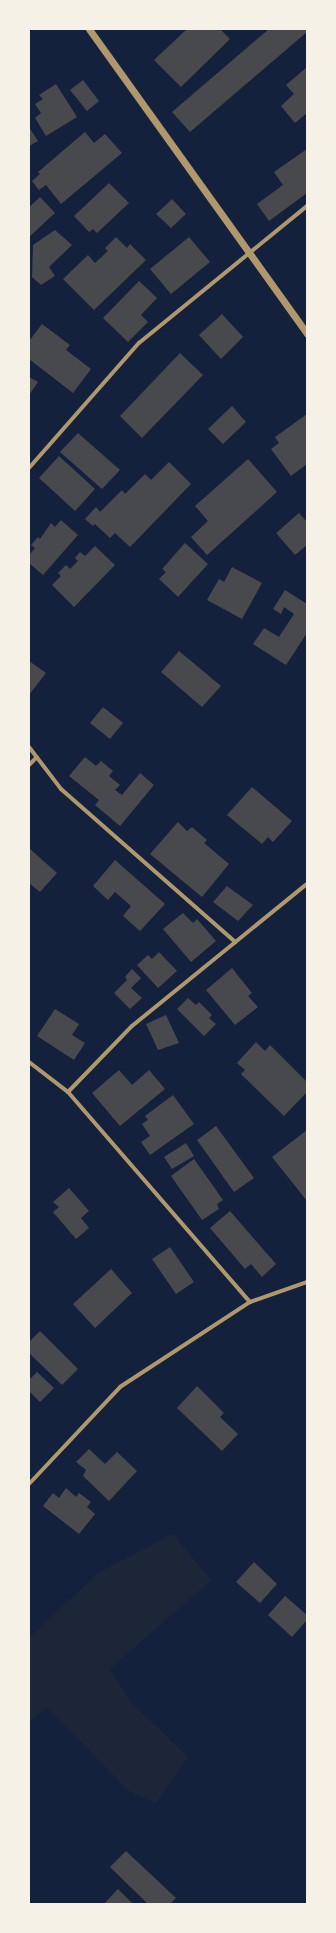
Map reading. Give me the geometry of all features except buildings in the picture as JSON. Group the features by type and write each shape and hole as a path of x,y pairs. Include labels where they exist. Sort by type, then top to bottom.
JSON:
{"street":[{"path":"89,29 307,334"},
{"path":"29,468 138,343 249,251 307,206"},
{"path":"29,747 61,789 235,942"},
{"path":"29,765 37,757"},
{"path":"68,1092 132,1026 235,942 306,887"},
{"path":"29,1062 68,1092 250,1302"},
{"path":"29,1484 120,1387 250,1302 307,1282"}],"shaded area":[{"path":"173,1534 211,1580 110,1669 130,1701 188,1757 156,1803 129,1791 46,1707 29,1722 29,1638 98,1573"}]}
